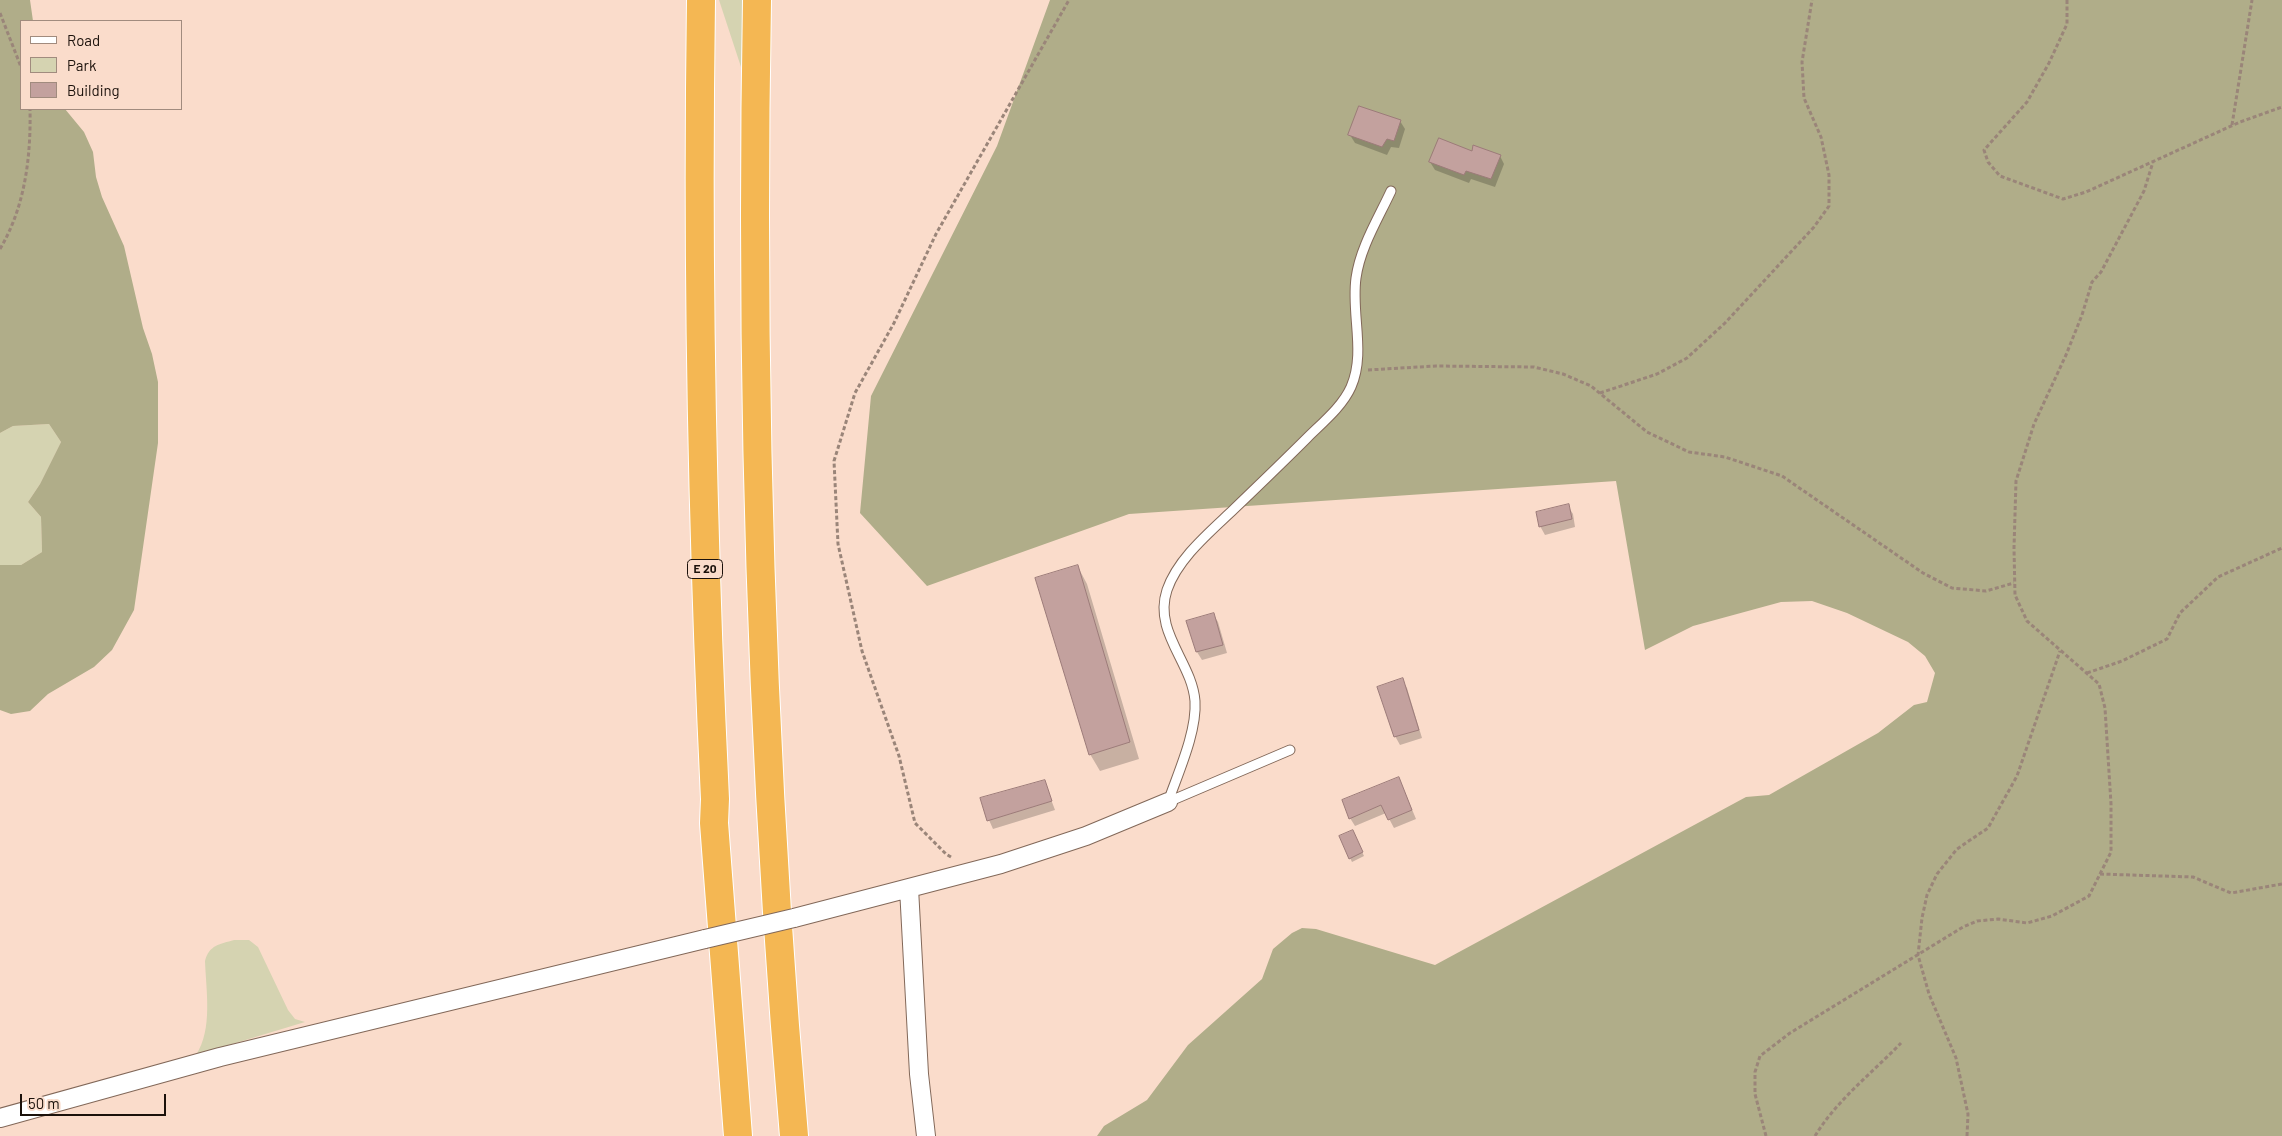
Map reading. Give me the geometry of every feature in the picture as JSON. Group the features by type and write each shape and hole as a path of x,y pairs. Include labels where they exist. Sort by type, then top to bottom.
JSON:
{"highway":[{"name":"E 20","path":"701,0 699,318 706,601 715,799 714,822 738,1136"},
{"path":"757,0 754,339 760,602 768,772 784,1025 794,1136"}],"street":[{"path":"0,1118 220,1057 794,918 980,870 1086,836 1168,802"},
{"path":"909,888 919,1074 926,1136"}],"lane":[{"path":"1168,802 1193,727 1195,702 1192,684 1172,644 1166,623 1164,605 1167,590 1177,570 1202,540 1336,409 1350,388 1356,371 1358,329 1356,290 1359,260 1391,191"},
{"path":"1168,802 1290,750"}],"path":[{"path":"980,870 946,854 915,823 899,756 862,651 838,544 834,461 855,393 894,323 936,234 1069,0"},
{"path":"1600,393 1657,374 1687,358 1725,323 1814,227 1829,206 1828,175 1821,137 1804,98 1802,62 1812,0"},
{"path":"2067,0 2067,24 2049,63 2027,102 1984,150 1988,162 2000,176 2064,199 2086,192 2232,126 2282,107"},
{"path":"2232,126 2252,0"},
{"path":"0,13 20,64"},
{"path":"0,249 21,202 30,132 30,110"},
{"path":"1766,1136 1755,1094 1755,1072 1760,1056 1790,1033 1963,927 1977,921 1998,919 2027,923 2052,916 2089,896 2111,852 2111,804 2105,708 2099,684 2027,621 2014,594 2016,481 2031,433 2082,315 2092,282 2101,272 2144,191 2153,162"},
{"path":"1356,371 1436,366 1534,367 1563,374 1591,386 1647,432 1689,452 1725,457 1782,476 1923,573 1952,588 1986,591 2014,583"},
{"path":"2086,673 2122,661 2167,639 2180,613 2218,577 2282,548"},
{"path":"1967,1136 1968,1114 1956,1058 1933,1003 1918,955 1922,918 1927,895 1937,874 1957,849 1988,828 2017,776 2060,651"},
{"path":"2100,874 2192,877 2231,893 2282,884"},
{"path":"1816,1136 1822,1124 1854,1088 1901,1043"}],"green space":[{"path":"719,0 743,0 742,70"},
{"path":"49,424 61,442 40,484 28,502 41,517 42,552 21,565 0,565 0,433 13,426"},
{"path":"234,940 249,940 258,947 288,1010 295,1019 305,1022 196,1055 205,1034 207,1022 205,961 212,948"}],"shaded area":[{"path":"0,0 30,0 33,20 20,20 20,110 66,110 84,132 93,152 96,177 102,197 124,246 143,328 152,354 158,382 158,443 134,610 112,650 94,667 48,694 30,711 11,714 0,710 0,565 21,565 42,552 41,517 28,502 40,484 61,442 49,424 13,426 0,433"},
{"path":"1050,0 2282,0 2282,1136 1097,1136 1104,1126 1147,1100 1188,1045 1262,979 1273,949 1292,933 1302,928 1316,929 1435,965 1746,797 1769,795 1878,733 1914,705 1927,702 1935,673 1925,656 1908,642 1847,613 1812,601 1781,602 1693,626 1645,650 1616,481 1129,514 927,586 860,513 871,396 997,146"}],"building":[{"path":"1359,106 1401,120 1394,141 1387,139 1382,147 1348,135"},
{"path":"1439,138 1472,151 1473,145 1501,155 1491,179 1466,171 1464,175 1429,162"},
{"path":"1569,504 1572,519 1539,527 1536,512"},
{"path":"1078,565 1130,742 1089,755 1035,578"},
{"path":"1214,613 1223,645 1196,652 1186,621"},
{"path":"1403,678 1419,730 1394,737 1377,687"},
{"path":"1399,777 1412,810 1388,820 1381,805 1349,819 1342,800"},
{"path":"1045,780 1052,801 987,821 980,798"},
{"path":"1353,830 1363,852 1349,859 1339,836"}]}
